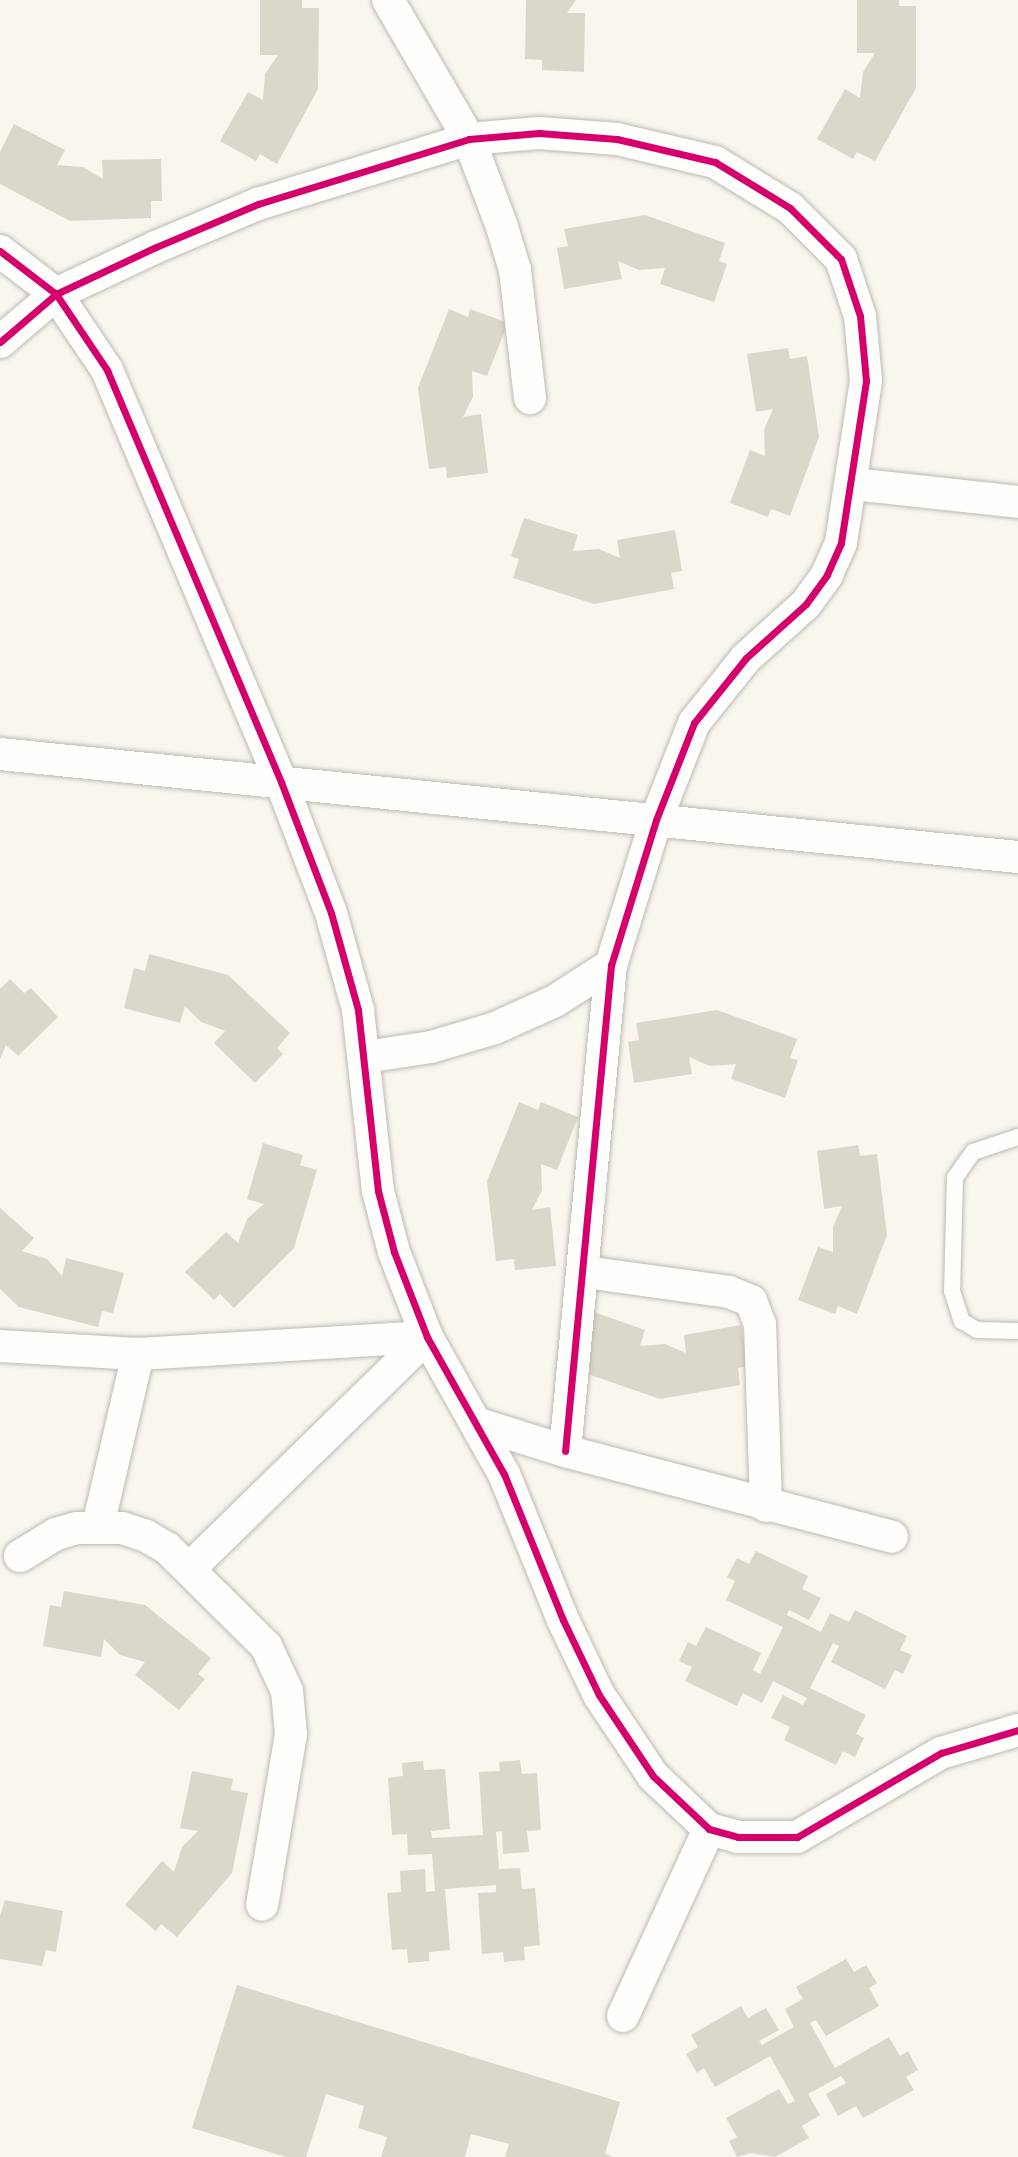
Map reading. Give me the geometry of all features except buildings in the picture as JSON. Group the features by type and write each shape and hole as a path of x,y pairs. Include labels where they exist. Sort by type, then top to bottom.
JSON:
{"street":[{"path":"388,0 469,139 515,270 530,398"},
{"path":"0,342 56,294 258,204 469,139 539,133 617,139 715,162 790,208 841,259 860,316 866,382 853,484 841,543 827,575 806,604 713,693 694,723 656,820 611,965 585,1272 565,1451"},
{"path":"0,251 56,294 107,370 281,782 347,965 365,1057 378,1191 394,1252 427,1337 479,1424 598,1695 653,1776 709,1829 738,1837 797,1837 941,1753 1018,1730"},
{"path":"853,484 1018,502"},
{"path":"0,754 1018,857"},
{"path":"365,1057 431,1047 495,1028 555,1001 611,965"},
{"path":"585,1272 729,1292 751,1301 760,1324 766,1506"},
{"path":"0,1346 138,1354 427,1337"},
{"path":"190,1569 427,1337"},
{"path":"98,1526 138,1354"},
{"path":"479,1424 565,1451 766,1506 892,1537"},
{"path":"20,1556 56,1534 98,1526 146,1536 190,1569 266,1646 287,1691 291,1734 262,1905"},
{"path":"623,2016 709,1829"}],"lane":[{"path":"1018,1137 973,1152 955,1178 951,1291 962,1321 977,1330 1018,1331"}],"cycle path":[{"path":"0,342 56,294 156,247 258,204 469,139 539,133 617,139 715,162 790,208 841,259 860,316 866,381 841,543 827,575 806,604 746,658 694,723 656,820 611,965 565,1451"},
{"path":"0,251 56,294 107,370 281,782 331,913 358,1010 378,1191 394,1252 427,1337 504,1474 563,1620 599,1695 653,1776 709,1829 738,1837 797,1837 941,1753 1018,1730"}]}
